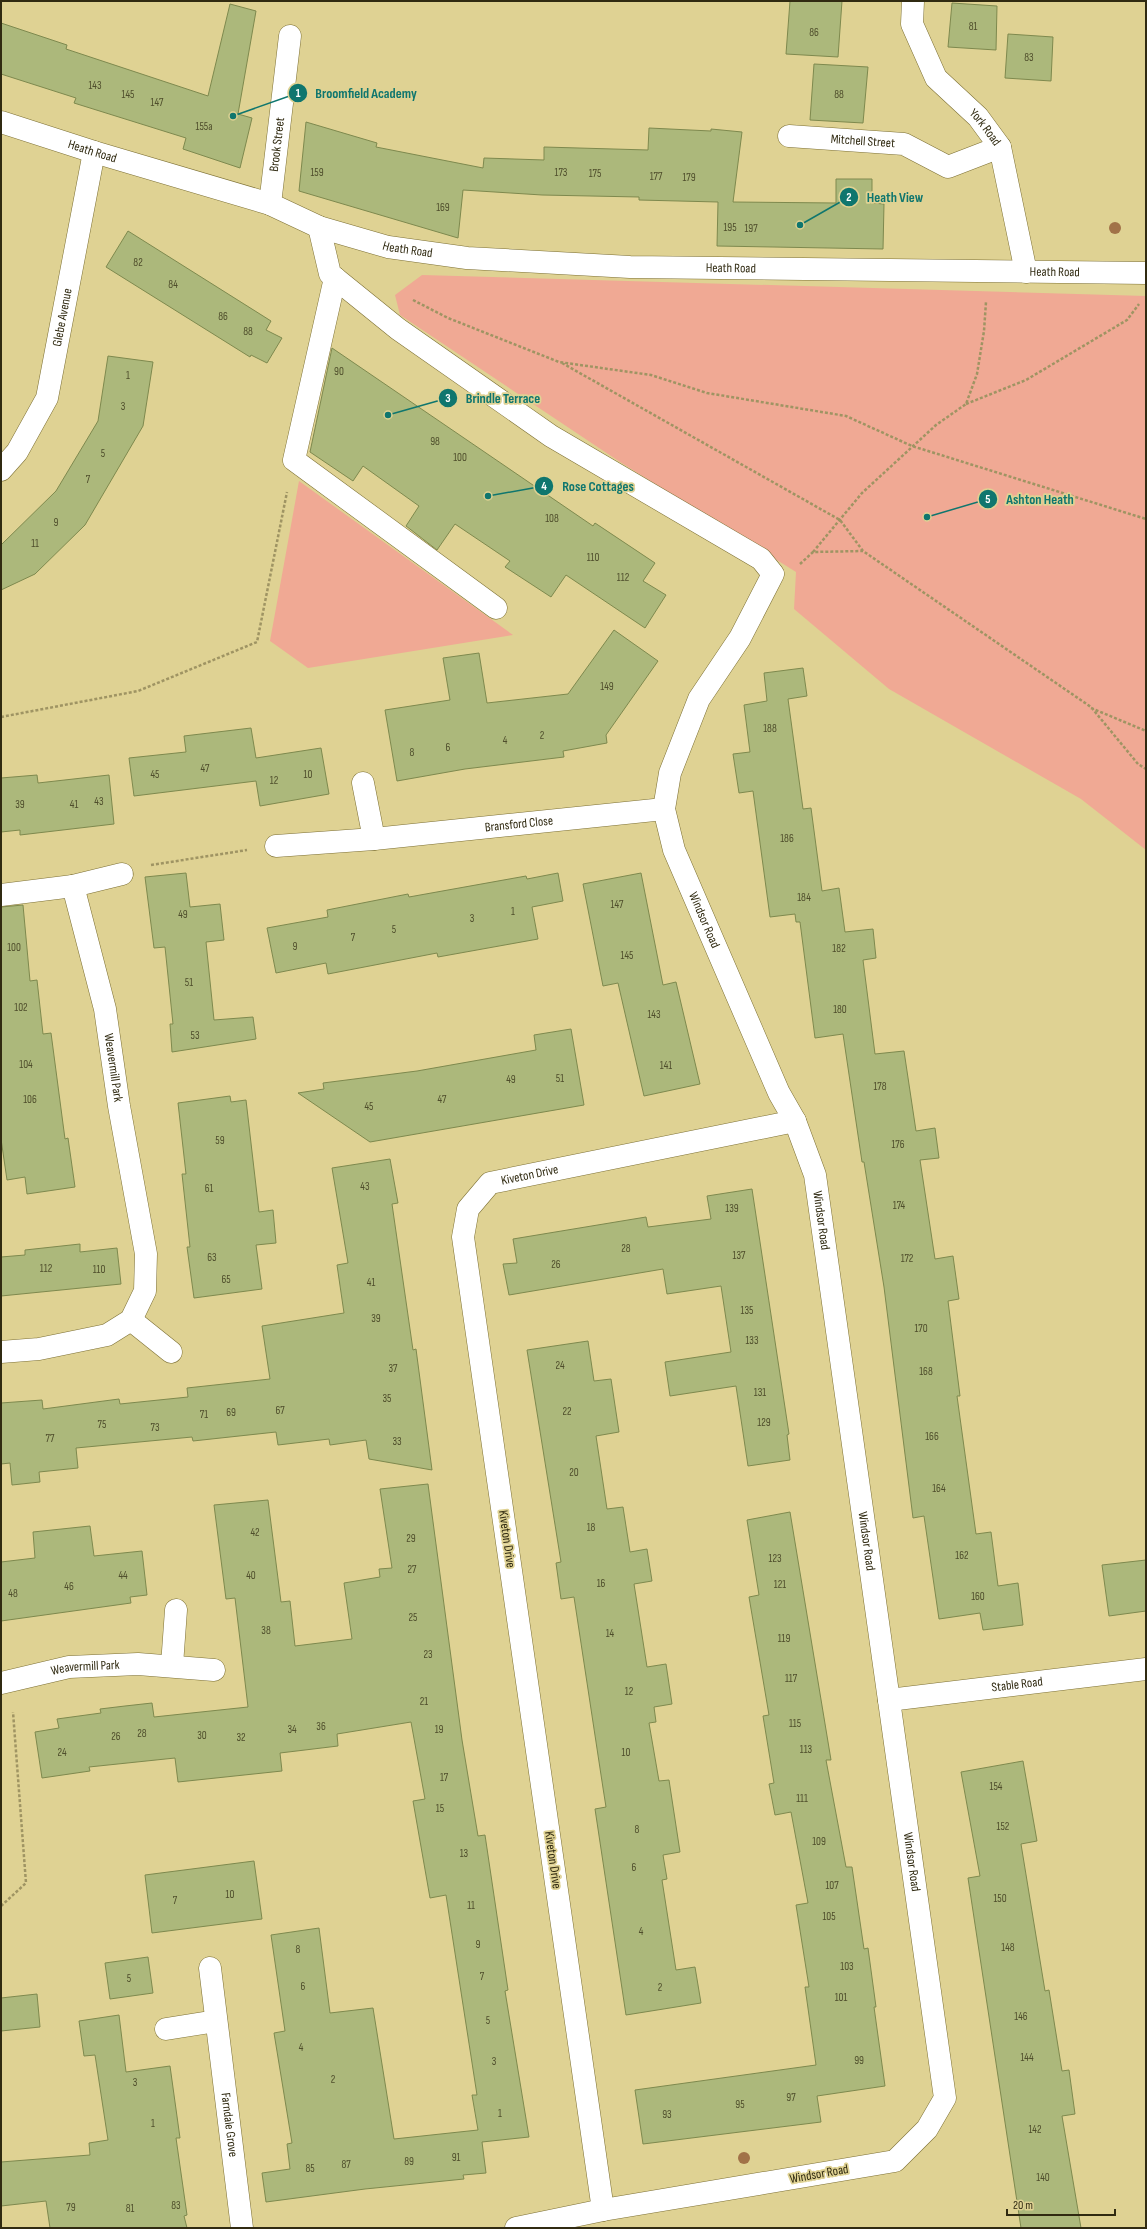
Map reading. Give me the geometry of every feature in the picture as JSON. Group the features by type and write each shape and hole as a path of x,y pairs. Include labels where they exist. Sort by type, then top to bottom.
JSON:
{"street":[{"name":"York Road","path":"913,1 912,24 936,78 978,117 1000,147 1026,272"},
{"name":"Brook Street","path":"270,204 290,36"},
{"name":"Heath Road","path":"1,122 94,152 270,204 319,227 388,247 468,258 630,267 1146,273"},
{"name":"Mitchell Street","path":"789,136 904,144 948,167 1000,147"},
{"name":"Glebe Avenue","path":"1,470 17,452 47,398 94,152"},
{"path":"319,227 330,274 398,329 550,436 761,559 772,574"},
{"path":"335,278 294,460 496,608"},
{"name":"Windsor Road","path":"516,2228 603,2210 895,2161 927,2130 945,2098 815,1175 795,1121 779,1093 674,850 664,810 670,774 700,699 740,638 772,574"},
{"path":"363,783 374,840"},
{"name":"Bransford Close","path":"276,846 374,840 664,810"},
{"path":"1,895 72,886 122,874"},
{"name":"Weavermill Park","path":"72,886 106,1009 119,1106 146,1254 145,1291 131,1320"},
{"name":"Kiveton Drive","path":"603,2210 463,1238 468,1209 490,1183 795,1121"},
{"path":"1,1352 39,1348 106,1335 131,1320 171,1352"},
{"path":"172,1666 176,1610"},
{"name":"Weavermill Park","path":"6,1682 69,1667 138,1664 214,1670"},
{"name":"Stable Road","path":"889,1700 1146,1669"},
{"name":"Farndale Grove","path":"210,1968 242,2228"},
{"path":"166,2029 216,2021"}],"path":[{"path":"966,404 977,374 984,331 990,272"},
{"path":"407,297 448,318 559,362 840,520 863,551 1091,707 1146,731"},
{"path":"772,574 800,564 813,552 862,493 912,446 966,404 1026,380 1106,334 1127,320 1140,302"},
{"path":"559,362 651,376 707,393 846,416 912,446 1146,520"},
{"path":"1,717 138,691 257,642 294,460"},
{"path":"813,552 863,551"},
{"path":"1091,707 1138,764 1146,769"},
{"path":"122,874 149,865 276,846"},
{"path":"1,1906 26,1883 6,1682"}],"shaded area":[{"path":"422,275 1146,296 1146,850 1081,799 889,689 794,609 796,572 620,462 400,315 395,295"},
{"path":"299,481 513,635 308,668 270,641"}],"building":[{"path":"790,1 842,1 838,57 786,54"},
{"path":"952,3 997,6 996,50 948,47"},
{"path":"230,4 256,11 238,114 252,118 240,168 183,149 186,138 74,103 76,98 1,74 1,23 67,45 66,49 208,96"},
{"path":"1008,34 1053,37 1051,81 1005,78"},
{"path":"814,64 868,67 863,123 810,120"},
{"path":"306,122 377,143 376,147 483,168 484,158 544,160 544,147 648,150 649,128 711,131 711,129 742,132 733,202 836,203 836,179 872,179 872,203 884,204 883,249 717,246 718,202 639,200 639,197 542,195 463,190 458,238 299,191"},
{"path":"128,231 271,321 266,330 282,338 267,363 251,355 250,357 106,267"},
{"path":"332,348 593,526 595,523 655,563 643,581 666,595 645,628 566,575 551,597 505,567 510,561 455,524 437,550 406,526 419,506 363,466 353,481 310,452"},
{"path":"108,356 153,362 143,426 85,525 35,574 1,590 1,545 56,491 98,421"},
{"path":"614,630 658,661 606,735 607,743 563,751 564,757 465,769 397,781 385,710 450,700 443,658 479,653 487,703 568,694"},
{"path":"803,668 807,696 788,699 803,809 811,808 822,891 839,888 845,932 873,929 876,958 863,960 875,1054 904,1051 916,1131 935,1128 939,1158 920,1160 935,1259 953,1256 959,1299 948,1301 960,1396 957,1396 976,1534 991,1532 998,1586 1018,1583 1023,1625 983,1630 980,1613 939,1619 924,1516 913,1518 884,1287 864,1162 862,1162 843,1034 815,1038 800,922 796,922 795,914 770,917 753,791 739,793 733,754 750,752 744,705 767,701 764,673"},
{"path":"251,728 256,758 321,748 329,794 260,806 256,781 134,796 129,758 186,752 184,736"},
{"path":"37,775 38,783 109,775 114,824 20,835 20,830 1,832 1,778"},
{"path":"186,873 190,907 220,904 224,940 206,942 214,1020 253,1017 256,1039 172,1052 170,1024 173,1024 165,947 154,948 145,877"},
{"path":"558,873 563,901 532,907 538,939 438,957 437,953 328,974 326,963 276,973 267,928 328,917 327,910 408,894 409,897 526,876 527,879"},
{"path":"641,873 663,985 676,982 700,1084 644,1096 618,983 603,986 583,884"},
{"path":"23,905 30,981 37,980 43,1034 51,1033 65,1139 68,1138 75,1187 27,1194 25,1177 7,1180 1,1139 1,907"},
{"path":"571,1029 584,1105 370,1142 298,1093 324,1089 323,1083 417,1071 536,1050 534,1035"},
{"path":"230,1096 231,1102 246,1100 259,1212 273,1210 276,1243 256,1245 262,1289 194,1298 187,1247 190,1247 182,1174 186,1174 178,1103"},
{"path":"390,1159 398,1203 392,1204 413,1350 416,1349 432,1470 369,1459 366,1440 330,1445 329,1439 278,1445 276,1432 193,1441 192,1437 76,1448 78,1468 39,1472 40,1482 12,1485 10,1463 1,1464 1,1403 42,1400 43,1409 119,1399 120,1404 188,1397 187,1388 270,1379 262,1326 344,1313 337,1265 348,1263 332,1168"},
{"path":"752,1189 789,1434 787,1435 790,1460 748,1466 736,1386 670,1396 665,1362 731,1352 721,1286 667,1294 663,1269 509,1295 503,1264 517,1263 513,1239 646,1217 648,1227 711,1219 707,1196"},
{"path":"80,1244 80,1252 117,1248 121,1284 1,1296 1,1257 25,1255 25,1250"},
{"path":"588,1341 594,1381 611,1379 619,1432 596,1436 607,1509 623,1507 630,1552 647,1549 652,1581 634,1584 647,1667 666,1664 672,1704 654,1707 656,1722 649,1723 659,1781 669,1780 680,1852 663,1855 667,1879 662,1880 676,1970 695,1967 701,2003 626,2015 595,1809 606,1807 574,1597 561,1599 556,1563 561,1562 527,1350"},
{"path":"428,1484 462,1740 478,1836 485,1835 508,1990 505,1991 529,2137 482,2142 486,2173 463,2175 464,2179 365,2189 266,2202 262,2173 290,2169 287,2144 292,2143 274,2033 285,2031 271,1935 319,1928 330,2013 373,2008 394,2139 478,2130 472,2095 477,2095 446,1895 430,1898 413,1801 425,1799 411,1722 337,1734 338,1746 280,1753 282,1771 178,1782 175,1758 89,1767 90,1771 42,1778 35,1732 59,1728 57,1719 101,1713 100,1709 125,1706 152,1703 154,1717 248,1707 235,1598 226,1599 214,1505 268,1500 281,1602 290,1601 295,1646 352,1639 344,1583 380,1577 379,1569 392,1568 380,1489"},
{"path":"790,1512 831,1760 826,1760 846,1867 852,1867 864,1949 868,1948 876,2007 874,2007 885,2086 817,2096 821,2122 643,2144 635,2090 816,2065 805,1987 809,1987 796,1905 808,1903 791,1812 775,1815 769,1784 774,1783 763,1716 769,1715 749,1597 759,1595 747,1520"},
{"path":"90,1526 94,1556 142,1551 147,1595 130,1597 131,1603 1,1621 1,1562 35,1558 33,1532"},
{"path":"1146,1560 1146,1611 1109,1616 1102,1565"},
{"path":"1023,1761 1037,1841 1021,1844 1045,1991 1049,1990 1062,2071 1069,2070 1075,2114 1062,2116 1081,2228 1021,2228 968,1878 980,1876 961,1772"},
{"path":"254,1861 262,1919 152,1933 145,1875"},
{"path":"148,1957 153,1993 110,1999 105,1963"},
{"path":"37,1994 40,2027 1,2031 1,1998"},
{"path":"119,2015 126,2072 170,2066 180,2138 176,2138 187,2215 184,2216 187,2228 50,2228 46,2201 1,2206 1,2162 90,2155 89,2143 108,2140 95,2055 84,2056 79,2021"}],"place":[{"name":"Broomfield Academy","path":"233,116"},
{"name":"Heath View","path":"800,225"},
{"name":"Brindle Terrace","path":"388,415"},
{"name":"Rose Cottages","path":"488,496"},
{"name":"Ashton Heath","path":"927,517"}]}
